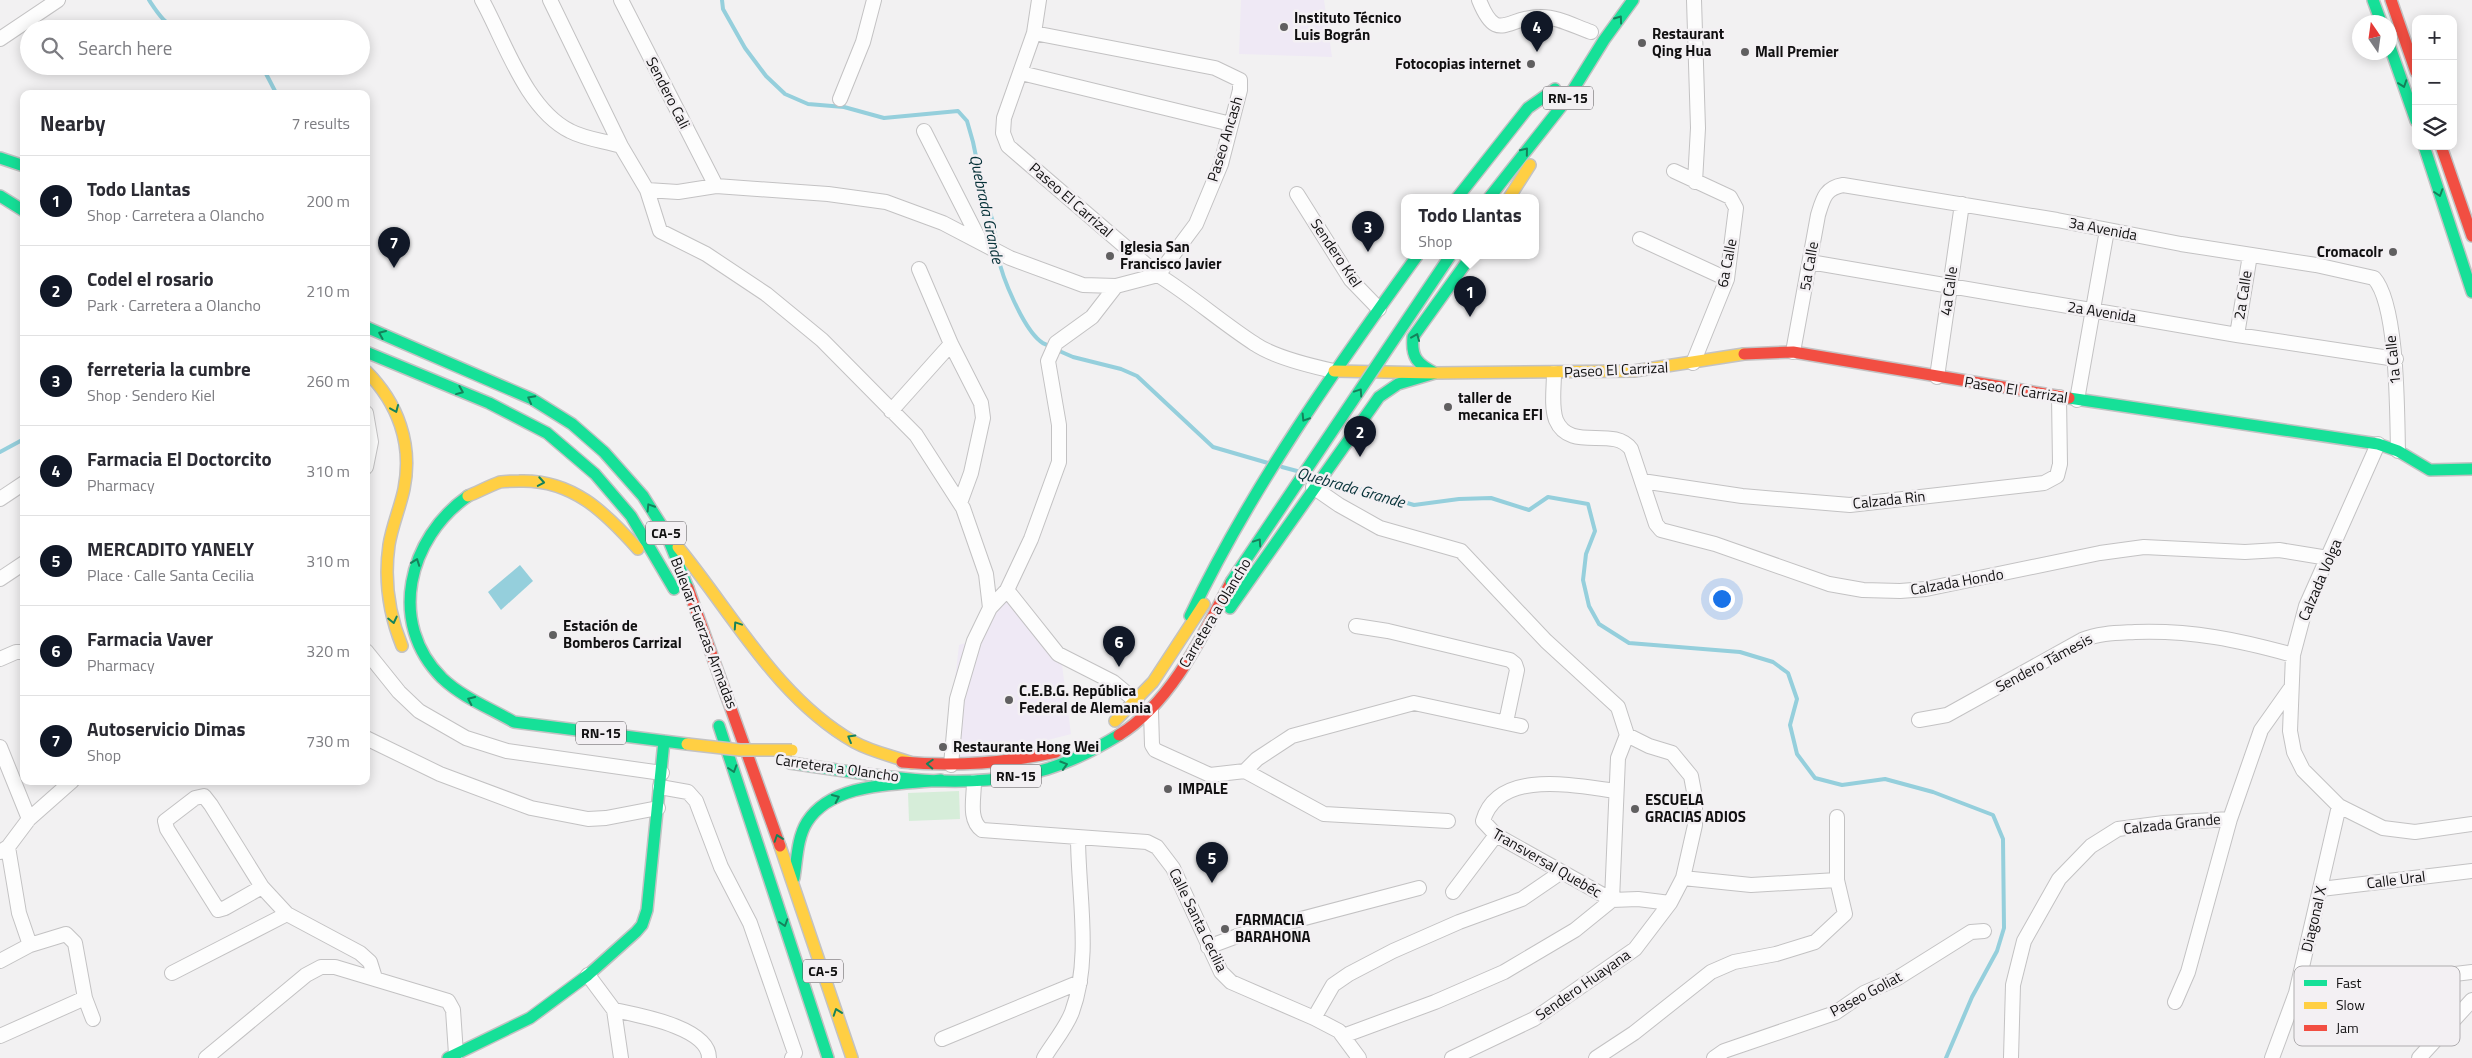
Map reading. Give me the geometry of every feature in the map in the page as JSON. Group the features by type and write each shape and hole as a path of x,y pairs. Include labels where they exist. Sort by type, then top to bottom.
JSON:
{"main road":[{"name":"RN-15","path":"1492,194 1568,98 1604,40 1633,0"},
{"path":"2373,0 2378,15"},
{"path":"2391,0 2412,60"},
{"path":"2395,60 2412,110"},
{"name":"RN-15","path":"1460,194 1528,108 1558,85 1484,183"},
{"path":"1511,194 1568,98"},
{"path":"2425,150 2472,292"},
{"path":"2442,150 2472,236"},
{"path":"0,158 20,165"},
{"path":"0,196 20,208"},
{"path":"1178,645 1210,574 1267,477 1334,371 1415,259"},
{"name":"Carretera a Olancho","path":"1108,726 1137,702 1227,579 1448,259"},
{"path":"1435,373 1417,364 1411,353 1413,338 1469,259"},
{"name":"Bulevar Fuerzas Armadas","path":"370,329 499,383 532,399 572,424 604,452 643,496 665,531 706,634 794,884 852,1058"},
{"name":"Paseo El Carrizal","path":"1334,371 1435,373 1642,371 1726,356 1793,352 2077,400 2378,444 2398,450 2426,469 2470,471"},
{"name":"Bulevar Fuerzas Armadas","path":"370,354 489,403 547,433 595,474 632,516 676,594 597,508 578,494 554,484 530,480 505,481 483,487 465,496 448,510 424,543 413,571 409,614 415,638 425,656 449,685 463,697 514,722"},
{"name":"Carretera a Olancho","path":"740,750 790,764 888,776 974,782 1027,775 1069,763 1106,745 1151,711 1194,651 1227,579 1370,354"},
{"path":"1194,651 1224,617 1315,484 1388,388 1391,383 1384,372"},
{"path":"1388,388 1408,379 1435,373"},
{"path":"370,375 382,386 393,402 404,440 406,481 389,543 387,588 396,632 407,656"},
{"path":"665,531 706,580 777,679 798,700 828,725 857,742 912,763"},
{"name":"Carretera a Olancho","path":"462,708 497,721 740,750 796,751"},
{"name":"Bulevar Fuerzas Armadas","path":"714,711 828,1058"},
{"path":"452,1056 530,1018 588,975 636,932 645,918 664,741"},
{"name":"Carretera a Olancho","path":"856,756 912,763 973,766 1023,759 1076,747 1084,742"},
{"path":"794,884 801,836 816,811 828,801 844,794 870,788 941,780"}],"street":[{"path":"26,20 58,0"},
{"path":"550,0 621,146 647,190 660,231 706,254 766,294 822,340 916,435 960,503 986,574 990,608"},
{"name":"Sendero Cali","path":"621,0 716,186"},
{"path":"840,99 863,42 874,0"},
{"name":"Paseo El Carrizal","path":"1039,0 1034,33 1004,118 1003,133 1008,146 1158,275 1181,289 1256,345 1309,366 1334,371"},
{"path":"1479,0 1486,18 1494,25 1500,26 1538,16 1548,17 1591,32"},
{"path":"1694,0 1698,128 1695,182"},
{"path":"487,2 521,77 540,108 570,131 621,146"},
{"path":"2,35 20,24"},
{"name":"Paseo Ancash","path":"1034,33 1215,68 1240,80 1240,90 1221,164 1196,224 1158,275"},
{"path":"1021,73 1231,124"},
{"path":"924,131 980,241"},
{"name":"6a Calle","path":"1674,170 1695,182 1724,194 1735,204 1727,279 1693,363"},
{"name":"3a Avenida","path":"1836,186 1842,185 2058,220 2369,276"},
{"path":"647,190 678,192 716,186 828,194 886,202 943,223 1010,258 1084,285 1116,286 1158,275"},
{"name":"5a Calle","path":"1793,352 1822,200 1827,190 1836,186"},
{"name":"Sendero Kiel","path":"1298,194 1351,280 1379,309"},
{"name":"4a Calle","path":"1937,377 1962,204"},
{"path":"2077,400 2107,230"},
{"path":"1640,239 1727,279"},
{"name":"2a Calle","path":"2237,335 2250,255"},
{"name":"2a Avenida","path":"1810,262 1949,288 2396,359"},
{"path":"919,270 951,344 981,403 983,418 971,473 960,503"},
{"name":"1a Calle","path":"2369,276 2379,283 2382,291 2396,359 2398,450"},
{"path":"951,765 957,699 974,641 990,608 1007,590 1031,539 1059,462 1059,425 1048,362 1056,343 1092,317 1116,286"},
{"path":"891,411 951,344"},
{"name":"Calzada Hondo","path":"1554,373 1554,411 1561,427 1573,436 1586,439 1622,439 1631,448 1656,524 1662,530 1715,544 1829,584 1863,590 1900,592 1938,588 2088,556 2144,547 2245,552 2279,550 2328,558"},
{"name":"Calzada Rin","path":"1642,481 1742,496 1850,505 2044,482 2056,476 2060,464 2058,397"},
{"name":"Calzada Volga","path":"2378,444 2306,606 2293,655 2290,689 2290,731 2294,752 2303,770 2339,806 2383,828 2415,832 2472,824"},
{"path":"1315,484 1340,505 1380,528 1461,551 1546,641 1618,707 1627,735 1618,758 1612,900 1575,930 1504,972 1435,1002 1343,1036"},
{"path":"0,499 20,485"},
{"path":"0,579 20,566"},
{"path":"1007,590 1058,654 1113,682 1137,702"},
{"path":"1356,626 1388,631 1510,660 1515,664 1517,670 1506,722"},
{"name":"Sendero Támesis","path":"1919,720 1947,715 2082,640 2103,634 2181,631 2234,639 2293,655"},
{"path":"0,659 20,652"},
{"path":"370,656 399,692 419,711 466,738 507,751 662,773"},
{"name":"Calzada Grande","path":"2011,1058 2012,985 2024,940 2059,879 2091,846 2118,829 2230,818 2261,730 2290,689"},
{"path":"1245,771 1257,759 1292,736 1414,703 1521,726"},
{"path":"1151,711 1152,745 1155,750 1210,775 1245,771 1324,814 1333,816 1448,821"},
{"name":"Sendero Huayana","path":"1452,1058 1534,1019 1635,949 1670,903 1683,878 1695,825 1695,797 1691,776 1672,753 1649,746 1627,735"},
{"path":"370,740 440,774 531,808 588,819 606,818 658,808"},
{"path":"0,747 29,819"},
{"name":"Calle Santa Cecilia","path":"974,782 973,819 982,830 1147,842 1157,846 1173,868 1221,972 1231,982 1314,1018 1343,1036 1359,1058"},
{"path":"1453,892 1490,831 1484,821 1485,815 1501,795 1518,786 1563,784 1616,791"},
{"path":"30,945 19,913 4,849 29,819 67,785"},
{"path":"660,787 688,792 696,801 721,867 750,923 795,1053 792,1058"},
{"path":"262,888 218,910 167,828 165,821 195,798 204,796 262,888 287,914 360,953 370,962 375,978"},
{"name":"Diagonal X","path":"2302,966 2339,806"},
{"path":"1596,1058 1634,1033 1710,972 1734,962 1776,954 1815,942 1833,928 1845,914 1837,880 1837,817"},
{"path":"2176,1002 2188,972 2230,818"},
{"name":"Transversal Quebéc","path":"1490,831 1612,900 1638,899 1670,903"},
{"path":"1044,1058 1071,1013 1080,982 1082,927 1078,837"},
{"name":"Calle Ural","path":"2321,889 2472,871"},
{"path":"1314,1018 1333,985 1348,974 1393,951 1459,922 1522,898 1560,872"},
{"path":"1683,878 1751,885 1837,880"},
{"path":"1208,947 1240,935 1419,888"},
{"path":"172,973 287,914"},
{"name":"Paseo Goliat","path":"1714,1058 1724,1051 1835,1013 1864,993 1896,979 1971,932 1984,931"},
{"path":"0,961 30,945 66,934 75,942 85,998 93,1019"},
{"path":"206,1058 295,982 321,967 335,967 448,1001 453,1010 452,1056"},
{"path":"588,975 614,1010 620,1058"},
{"path":"942,1039 1080,982"},
{"path":"0,1036 85,998"},
{"name":"Diagonal X","path":"2272,1058 2294,998"},
{"path":"2460,1013 2472,1000"},
{"path":"614,1010 639,1015 690,1032 706,1047 710,1058"},
{"path":"2420,1058 2431,1046"}],"shaded area":[{"name":"Instituto Técnico Luis Bográn","path":"1241,0 1324,0 1332,57 1239,54"},
{"name":"C.E.B.G. República Federal de Alemania","path":"1005,600 1016,602 1054,660 1062,665 1071,734 991,755 946,759 959,645 978,639"}],"green space":[{"path":"959,791 960,819 909,821 908,793"}],"water":[{"path":"520,565 533,581 501,610 488,592"}],"waterway":[{"path":"149,0 164,20"},
{"name":"Quebrada Grande","path":"722,0 723,9 745,48 766,76 785,94 808,104 844,107 884,118 958,111 967,121 983,190 993,222 997,247"},
{"path":"267,75 274,90"},
{"name":"Quebrada Grande","path":"998,256 1020,314 1033,334 1041,342 1051,347"},
{"name":"Quebrada Grande","path":"1057,350 1073,357 1121,369 1137,376 1213,447 1268,463"},
{"path":"0,452 20,441"},
{"name":"Quebrada Grande","path":"1282,467 1297,471"},
{"name":"Quebrada Grande","path":"1328,480 1414,505 1459,499 1491,498 1529,510 1548,497 1588,504 1595,531 1586,554 1583,580 1589,606 1599,624 1629,643 1740,652 1773,662 1788,673 1797,699 1790,725 1797,754 1815,778 1842,785 1885,779 1933,792 1993,815 2003,839 2004,928 1997,951 1972,997 1946,1058"}],"traffic: fast":[{"path":"1492,194 1568,98 1604,40 1633,0"},
{"path":"2373,0 2378,15"},
{"path":"2395,60 2412,110"},
{"path":"1460,194 1528,108 1555,89"},
{"path":"2425,150 2472,292"},
{"path":"0,158 20,165"},
{"path":"0,196 20,208"},
{"path":"1190,616 1240,522 1295,431 1415,259"},
{"path":"1231,582 1448,259"},
{"path":"1435,373 1416,359 1413,350 1413,337 1469,259"},
{"path":"370,329 532,399 572,424 604,452 643,496 665,531 688,588"},
{"path":"370,354 489,403 547,433 595,474 631,516 674,589"},
{"path":"1230,608 1379,397 1398,384 1435,373"},
{"path":"2069,398 2378,444 2398,451 2430,470 2472,469"},
{"path":"468,496 447,514 431,534 419,558 412,582 410,607 414,632 425,656 442,678 468,697 514,722"},
{"path":"514,722 687,744"},
{"path":"719,726 828,1058"},
{"path":"790,763 854,773 919,780 984,780 1016,776 1057,766 1119,735"},
{"path":"448,1058 530,1018 588,975 642,925 647,910 664,741"},
{"path":"794,878 799,842 804,828 819,809 833,799 850,792 868,788 941,780"}],"traffic: slow":[{"path":"1512,194 1530,165"},
{"path":"1334,371 1435,373 1634,371 1744,354"},
{"path":"370,375 387,397 394,411 400,425 406,456 404,489 390,538 387,571 391,609 402,646"},
{"path":"468,496 502,482 538,482 555,486 586,500 613,522 638,549"},
{"path":"678,547 758,653 779,679 802,702 827,724 854,742 912,763"},
{"path":"1115,721 1153,682 1204,604"},
{"path":"687,744 740,750 792,750"},
{"path":"780,846 852,1058"}],"traffic: jam":[{"path":"2391,0 2412,60"},
{"path":"2442,150 2472,236"},
{"path":"1744,354 1793,352 2069,398"},
{"path":"1119,735 1138,721 1170,687 1197,645 1231,582"},
{"path":"688,588 780,846"},
{"path":"902,762 979,763 1018,759 1056,752"}],"place":[{"name":"Instituto Técnico Luis Bográn","path":"1284,27"},
{"name":"Restaurant Qing Hua","path":"1642,43"},
{"name":"Farmacia El Doctorcito","path":"1537,52"},
{"name":"Mall Premier","path":"1745,52"},
{"name":"Fotocopias internet","path":"1531,64"},
{"name":"ferreteria la cumbre","path":"1368,252"},
{"name":"Cromacolr","path":"2393,252"},
{"name":"Iglesia San Francisco Javier","path":"1110,256"},
{"name":"Autoservicio Dimas","path":"394,268"},
{"name":"Todo Llantas","path":"1470,317"},
{"name":"taller de mecanica EFI","path":"1448,407"},
{"name":"Codel el rosario","path":"1360,457"},
{"name":"Estación de Bomberos Carrizal","path":"553,635"},
{"name":"Farmacia Vaver","path":"1119,667"},
{"name":"C.E.B.G. República Federal de Alemania","path":"1009,700"},
{"name":"Restaurante Hong Wei","path":"943,747"},
{"name":"IMPALE","path":"1168,789"},
{"name":"ESCUELA GRACIAS ADIOS","path":"1635,809"},
{"name":"MERCADITO YANELY","path":"1212,883"},
{"name":"FARMACIA BARAHONA","path":"1225,929"}]}
